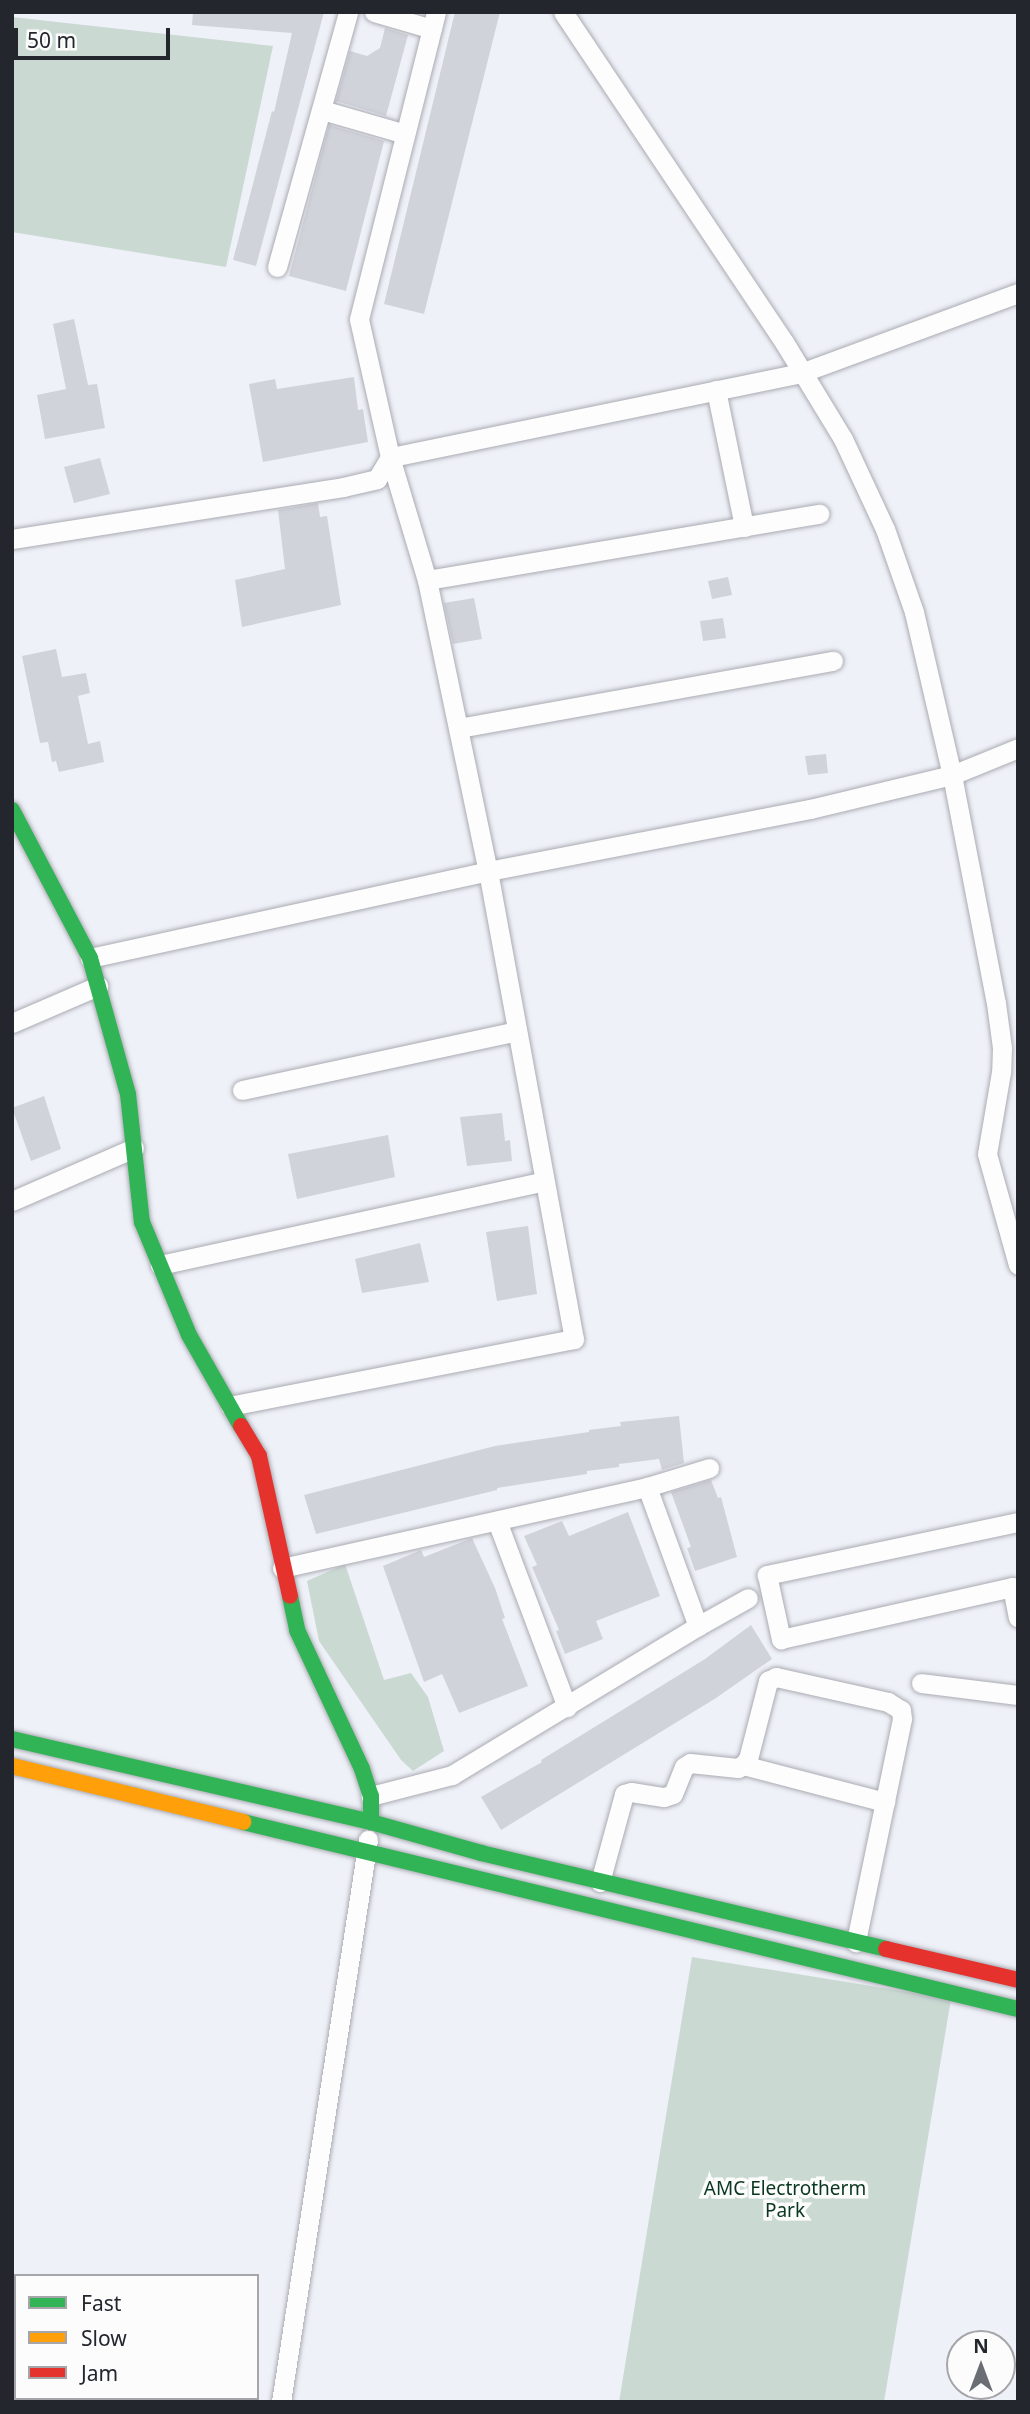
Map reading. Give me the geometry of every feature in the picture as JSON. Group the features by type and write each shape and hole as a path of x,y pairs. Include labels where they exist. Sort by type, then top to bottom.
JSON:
{"street":[{"path":"277,267 348,12"},
{"path":"230,1406 574,1339 459,728 427,580 390,457 359,319 434,20 374,12"},
{"path":"562,12 785,342 801,373 843,439 885,529 914,612 952,775 1002,1048 1001,1072 987,1154 1018,1265"},
{"path":"322,110 405,134"},
{"path":"12,539 343,487 377,479 390,457 801,373 1018,293"},
{"path":"716,390 744,527"},
{"path":"427,580 819,514"},
{"path":"459,728 833,662"},
{"path":"90,958 488,872 810,809 952,775 1018,748"},
{"path":"12,810 21,847 90,958 128,1094 142,1222 189,1335 259,1456 297,1630 356,1756 371,1796 371,1822 282,2402"},
{"path":"12,1023 98,986"},
{"path":"242,1090 517,1031"},
{"path":"12,1201 134,1148"},
{"path":"160,1265 544,1181"},
{"path":"282,1568 647,1487 709,1468"},
{"path":"647,1487 698,1626"},
{"path":"497,1521 567,1707"},
{"path":"1018,1521 767,1575 781,1639 1012,1587 1018,1617"},
{"path":"371,1796 452,1775 748,1598"},
{"path":"600,1882 624,1794 631,1792 664,1797 673,1794 684,1767 690,1763 738,1768 743,1765 748,1759 768,1681 776,1677 888,1702 901,1710 902,1719 856,1942"},
{"path":"921,1683 1018,1695"},
{"path":"12,1739 371,1822 481,1853 1018,1980"},
{"path":"743,1765 885,1802"},
{"path":"12,1766 1018,2009"}],"green space":[{"path":"12,17 273,46 226,267 12,232"},
{"path":"345,1564 384,1680 411,1673 428,1697 444,1751 413,1771 401,1760 319,1641 307,1581"},
{"name":"AMC Electrotherm Park","path":"692,1957 951,1999 884,2402 619,2402"}],"building":[{"path":"193,12 324,12 256,266 233,260 272,111 274,112 292,33 192,25"},
{"path":"455,12 500,12 424,314 384,304"},
{"path":"385,28 408,35 386,116 336,101 350,51 367,56 380,48"},
{"path":"329,125 384,141 346,291 289,276"},
{"path":"74,319 88,385 97,384 105,428 45,439 37,395 66,389 53,324"},
{"path":"354,377 358,410 363,409 368,442 263,462 249,384 275,379 277,389"},
{"path":"100,458 110,494 74,503 64,467"},
{"path":"318,503 320,517 327,516 341,605 242,627 235,580 285,569 278,510"},
{"path":"728,577 732,595 712,599 708,581"},
{"path":"474,598 482,639 453,644 444,603"},
{"path":"723,618 726,638 703,641 700,621"},
{"path":"56,649 62,677 86,673 90,693 78,696 88,744 100,741 104,762 59,772 56,761 52,762 48,742 40,743 22,656"},
{"path":"826,754 828,773 808,775 805,756"},
{"path":"44,1096 61,1149 31,1161 12,1108"},
{"path":"502,1113 505,1141 510,1140 512,1161 467,1166 460,1117"},
{"path":"388,1135 395,1177 297,1199 288,1154"},
{"path":"528,1226 537,1294 497,1301 486,1232"},
{"path":"420,1243 429,1282 362,1293 355,1259"},
{"path":"679,1416 684,1463 662,1470 659,1459 619,1464 619,1467 587,1471 587,1474 497,1488 316,1534 304,1495 495,1446 621,1426 620,1422"},
{"path":"711,1480 718,1498 721,1497 737,1557 695,1571 687,1548 691,1547 671,1492"},
{"path":"628,1512 660,1596 596,1621 603,1639 565,1654 556,1631 559,1630 532,1567 537,1565 524,1536 562,1521 569,1536"},
{"path":"472,1538 495,1588 505,1618 502,1619 528,1686 459,1713 442,1674 424,1682 383,1566 421,1550 424,1557"},
{"path":"751,1625 772,1659 716,1698 501,1830 481,1797 542,1762 541,1760 705,1659"}],"traffic: fast":[{"path":"12,810 90,958 128,1094 142,1222 189,1335 241,1426"},
{"path":"290,1596 297,1630 362,1769 371,1796 371,1822"},
{"path":"12,1739 371,1822 481,1853 886,1949"},
{"path":"243,1822 1018,2009"}],"traffic: slow":[{"path":"12,1766 243,1822"}],"traffic: jam":[{"path":"241,1426 259,1456 290,1596"},
{"path":"886,1949 1018,1980"}]}
